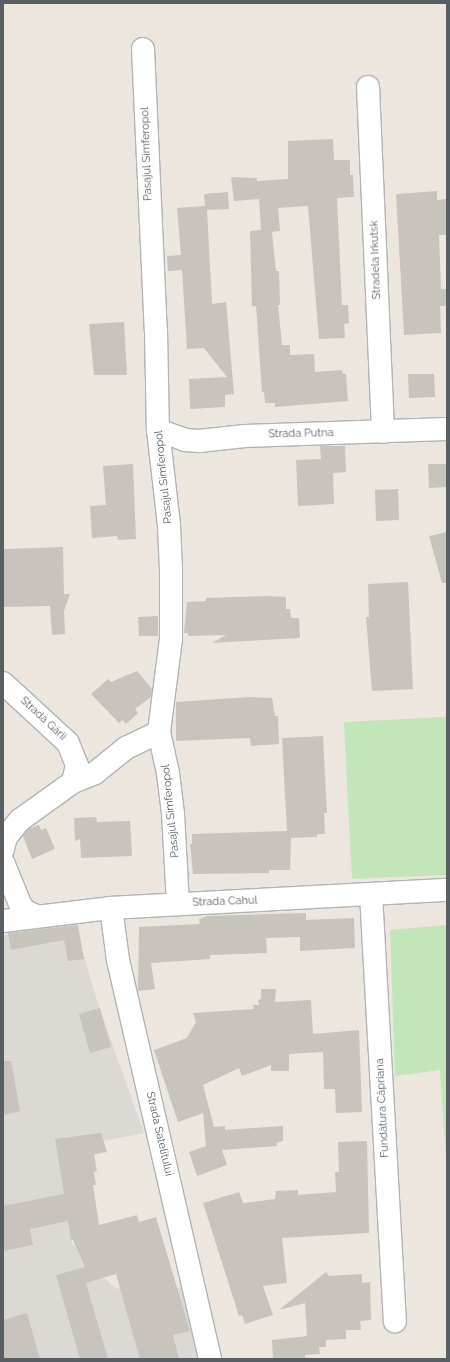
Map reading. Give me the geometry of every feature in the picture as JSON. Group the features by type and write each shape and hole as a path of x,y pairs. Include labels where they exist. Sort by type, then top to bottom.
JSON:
{"street":[{"name":"Pasajul Simferopol","path":"143,49 156,330 158,430 169,525 171,639 159,732 168,773 173,814 178,904"},
{"name":"Stradela Irkutsk","path":"368,87 383,432"},
{"name":"Strada Putna","path":"158,430 185,440 245,436 447,429"},
{"name":"Strada Gării","path":"3,684 68,743 77,765 73,782"},
{"path":"3,849 6,837 20,820 73,782 95,773 126,748 159,732"},
{"path":"3,862 20,904 25,911 36,916"},
{"name":"Strada Cahul","path":"3,921 111,908 447,890"},
{"name":"Fundătura Căpriana","path":"371,894 395,1321"},
{"name":"Strada Satelitului","path":"111,908 118,960 210,1359"}],"shaded area":[{"path":"74,923 99,1007 144,1133 104,1141 106,1152 94,1155 76,1171 85,1232 70,1235 73,1246 90,1244 98,1272 116,1289 152,1279 156,1294 191,1284 210,1359 3,1359 3,935"}],"green space":[{"path":"447,717 447,875 352,879 344,722"},
{"path":"447,925 447,1174 440,1070 395,1076 390,930"}],"building":[{"path":"333,139 334,160 350,160 350,175 353,175 354,197 337,198 342,305 348,305 349,323 344,324 345,338 319,339 308,206 278,208 280,231 272,232 276,271 279,271 280,305 278,305 282,345 290,345 290,355 314,354 315,372 342,370 343,374 346,374 348,401 275,407 275,403 265,403 264,392 262,392 256,306 252,306 250,231 261,230 259,199 234,201 231,177 257,178 257,181 288,179 288,141"},
{"path":"437,191 437,200 447,199 447,235 439,235 441,289 447,289 447,306 440,306 441,333 404,335 396,194"},
{"path":"228,192 229,209 207,210 212,304 226,302 234,394 225,395 225,407 190,409 189,379 227,377 204,348 187,349 182,270 168,271 167,256 181,255 177,208 205,206 204,194"},
{"path":"124,322 127,375 94,375 89,324"},
{"path":"408,374 434,374 435,397 409,398"},
{"path":"320,446 345,446 346,472 333,473 334,504 298,506 296,460 321,459"},
{"path":"133,464 136,539 118,540 117,536 92,538 90,506 106,505 103,466"},
{"path":"428,464 447,464 447,487 429,488"},
{"path":"398,489 399,520 376,521 375,490"},
{"path":"447,532 447,583 442,583 429,536"},
{"path":"63,547 64,594 70,594 64,611 65,634 52,635 50,606 3,607 3,549"},
{"path":"408,582 413,689 372,691 366,617 369,617 368,584"},
{"path":"266,596 286,597 286,609 290,609 291,618 299,618 300,638 212,643 226,635 188,636 188,633 184,633 187,602 206,601 206,598"},
{"path":"158,616 158,636 139,636 138,617"},
{"path":"137,671 152,689 151,697 135,709 138,713 126,724 123,720 119,723 91,694 108,679 111,682"},
{"path":"250,697 272,698 275,716 278,716 279,744 251,746 250,738 176,741 176,702"},
{"path":"323,736 327,813 324,813 325,834 317,834 317,837 291,838 290,870 269,870 269,873 193,874 190,844 192,844 192,834 287,831 282,738"},
{"path":"96,817 97,822 130,821 132,856 81,858 80,839 75,841 74,818"},
{"path":"39,825 41,830 46,828 55,849 32,859 23,836 28,829"},
{"path":"306,913 306,920 354,918 355,948 300,951 300,937 266,938 267,953 210,955 210,959 151,963 155,989 138,991 139,927 200,924 199,919 207,916"},
{"path":"78,925 84,959 68,961 64,940 11,950 8,933"},
{"path":"261,989 276,989 275,1002 311,1000 313,1034 359,1030 362,1112 336,1113 335,1089 324,1089 323,1052 289,1054 289,1071 271,1071 271,1065 242,1076 239,1068 203,1085 214,1127 225,1126 225,1130 283,1126 283,1141 276,1143 277,1146 222,1150 227,1165 197,1176 189,1152 206,1146 203,1113 178,1122 154,1050 187,1038 196,1022 193,1013 254,1009 253,1005 259,1005 258,1000 261,999"},
{"path":"100,1008 111,1047 90,1053 79,1014"},
{"path":"3,1061 11,1061 20,1111 3,1115"},
{"path":"101,1133 107,1152 94,1154 97,1171 94,1172 96,1185 93,1185 99,1225 137,1215 139,1222 156,1217 190,1331 173,1335 179,1359 140,1359 116,1274 86,1283 108,1359 80,1359 56,1275 85,1267 73,1240 71,1240 68,1221 30,1229 33,1245 3,1251 3,1206 64,1194 55,1139"},
{"path":"367,1141 369,1233 282,1238 287,1283 263,1286 273,1315 245,1324 242,1315 239,1316 203,1203 239,1192 243,1203 275,1199 276,1191 298,1190 298,1195 336,1192 335,1172 339,1172 338,1142"},
{"path":"326,1272 329,1276 362,1274 362,1283 370,1282 371,1320 360,1321 361,1330 346,1330 346,1339 326,1340 326,1347 319,1347 320,1354 305,1355 305,1359 273,1359 272,1340 307,1336 305,1303 279,1310"},
{"path":"27,1313 40,1359 3,1359 3,1320"}]}
